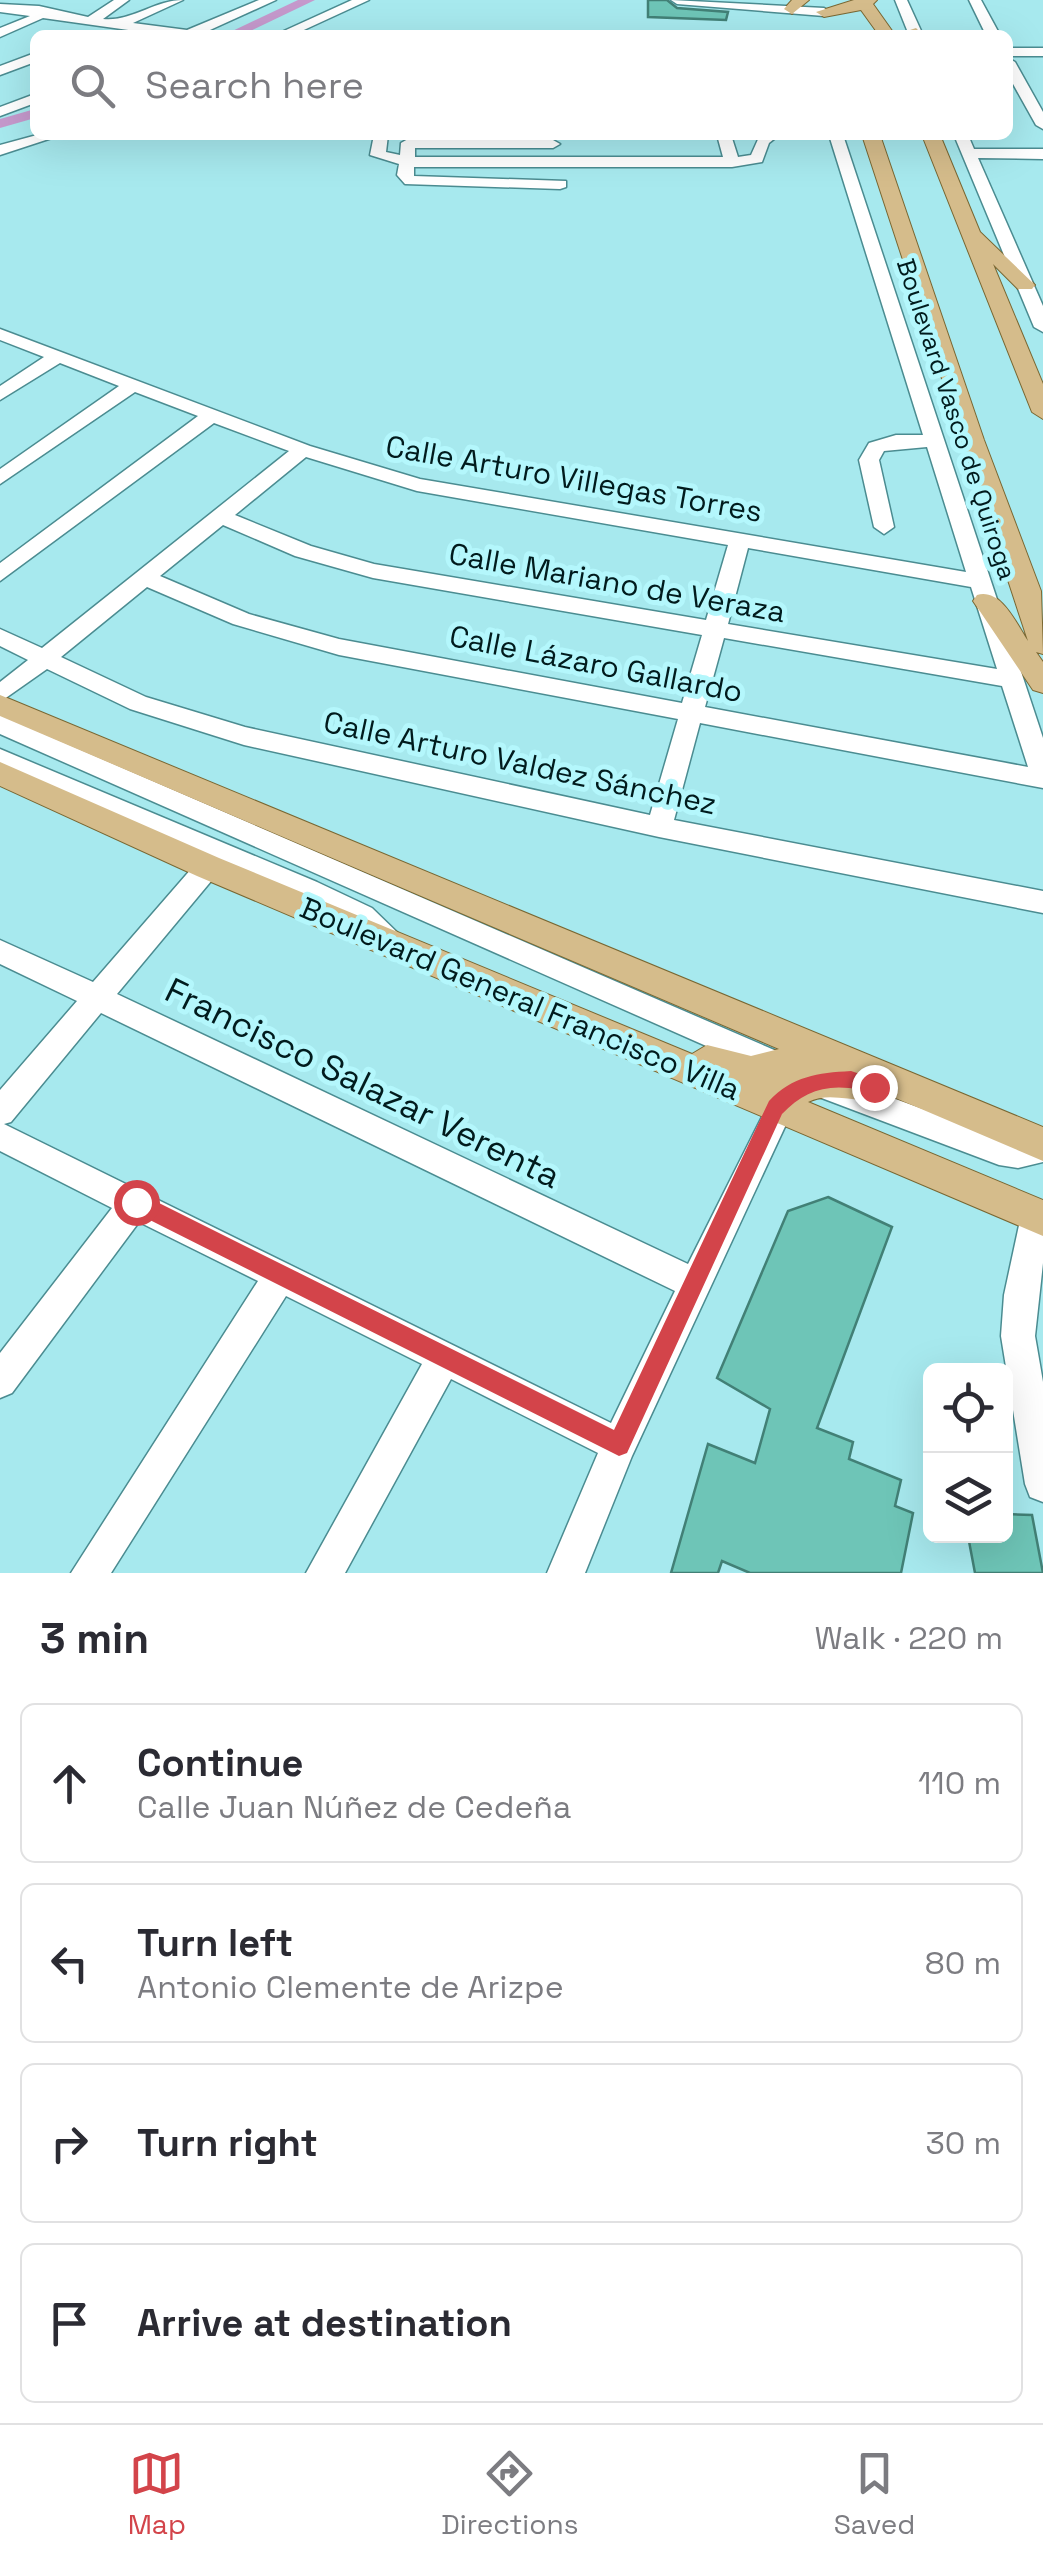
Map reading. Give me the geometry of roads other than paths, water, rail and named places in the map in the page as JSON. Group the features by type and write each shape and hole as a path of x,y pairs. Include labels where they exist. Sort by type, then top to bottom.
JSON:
{"main road":[{"path":"825,21 866,1 884,30"},
{"path":"873,140 972,440 1028,591 1043,646"},
{"path":"933,140 1043,412"},
{"path":"967,224 1034,285"},
{"path":"982,591 1043,683"},
{"path":"0,705 801,1067 851,1079 986,1137 1043,1146"},
{"name":"Boulevard General Francisco Villa","path":"0,773 208,868 398,944 776,1108 1040,1217"},
{"path":"488,983 529,991 736,1071 754,1074 801,1067"},
{"path":"776,1108 791,1091 801,1067"}],"street":[{"path":"0,33 36,19 38,10 49,0"},
{"path":"91,28 123,0"},
{"path":"0,8 40,13 91,28 118,24 177,0"},
{"path":"201,30 270,0"},
{"path":"294,30 363,0"},
{"path":"676,0 795,8 825,21"},
{"path":"901,0 914,30"},
{"path":"975,0 990,30"},
{"path":"118,24 157,30"},
{"path":"1013,52 1043,52"},
{"path":"0,71 30,59"},
{"path":"1013,71 1043,125"},
{"path":"0,112 30,100"},
{"path":"0,150 36,140"},
{"path":"380,140 378,155 408,162 732,162 758,159 752,141"},
{"path":"408,140 405,174 410,181 560,184"},
{"path":"440,140 570,144"},
{"path":"607,144 726,140 732,162"},
{"name":"Boulevard Vasco de Quiroga","path":"838,140 1043,778"},
{"path":"963,140 1034,285 1043,327"},
{"path":"969,153 1043,154"},
{"name":"Calle Arturo Villegas Torres","path":"0,334 360,470 479,498 740,540 982,591"},
{"path":"0,394 58,356"},
{"path":"0,478 131,386"},
{"path":"0,574 211,416"},
{"path":"884,526 869,460 876,447 896,441 934,441"},
{"path":"0,694 303,450"},
{"name":"Calle Mariano de Veraza","path":"220,516 303,551 373,571 1012,680"},
{"path":"659,827 740,540"},
{"name":"Calle Lázaro Gallardo","path":"146,578 241,618 339,648 1043,778"},
{"name":"Calle Arturo Valdez Sánchez","path":"0,637 138,702 244,736 659,827 1043,902"},
{"path":"0,724 801,1067"},
{"path":"0,758 323,896 362,916 398,944"},
{"path":"0,1112 208,868"},
{"name":"Francisco Salazar Verenta","path":"0,951 693,1283"},
{"path":"566,1573 619,1444 776,1108"},
{"path":"0,1136 619,1444"},
{"path":"0,1381 136,1202"},
{"path":"1040,1217 1020,1295 1018,1336 1043,1484"},
{"path":"90,1573 281,1274"},
{"path":"324,1573 444,1358"}],"waterway":[{"path":"242,30 309,0"},
{"path":"0,124 30,115"}]}
